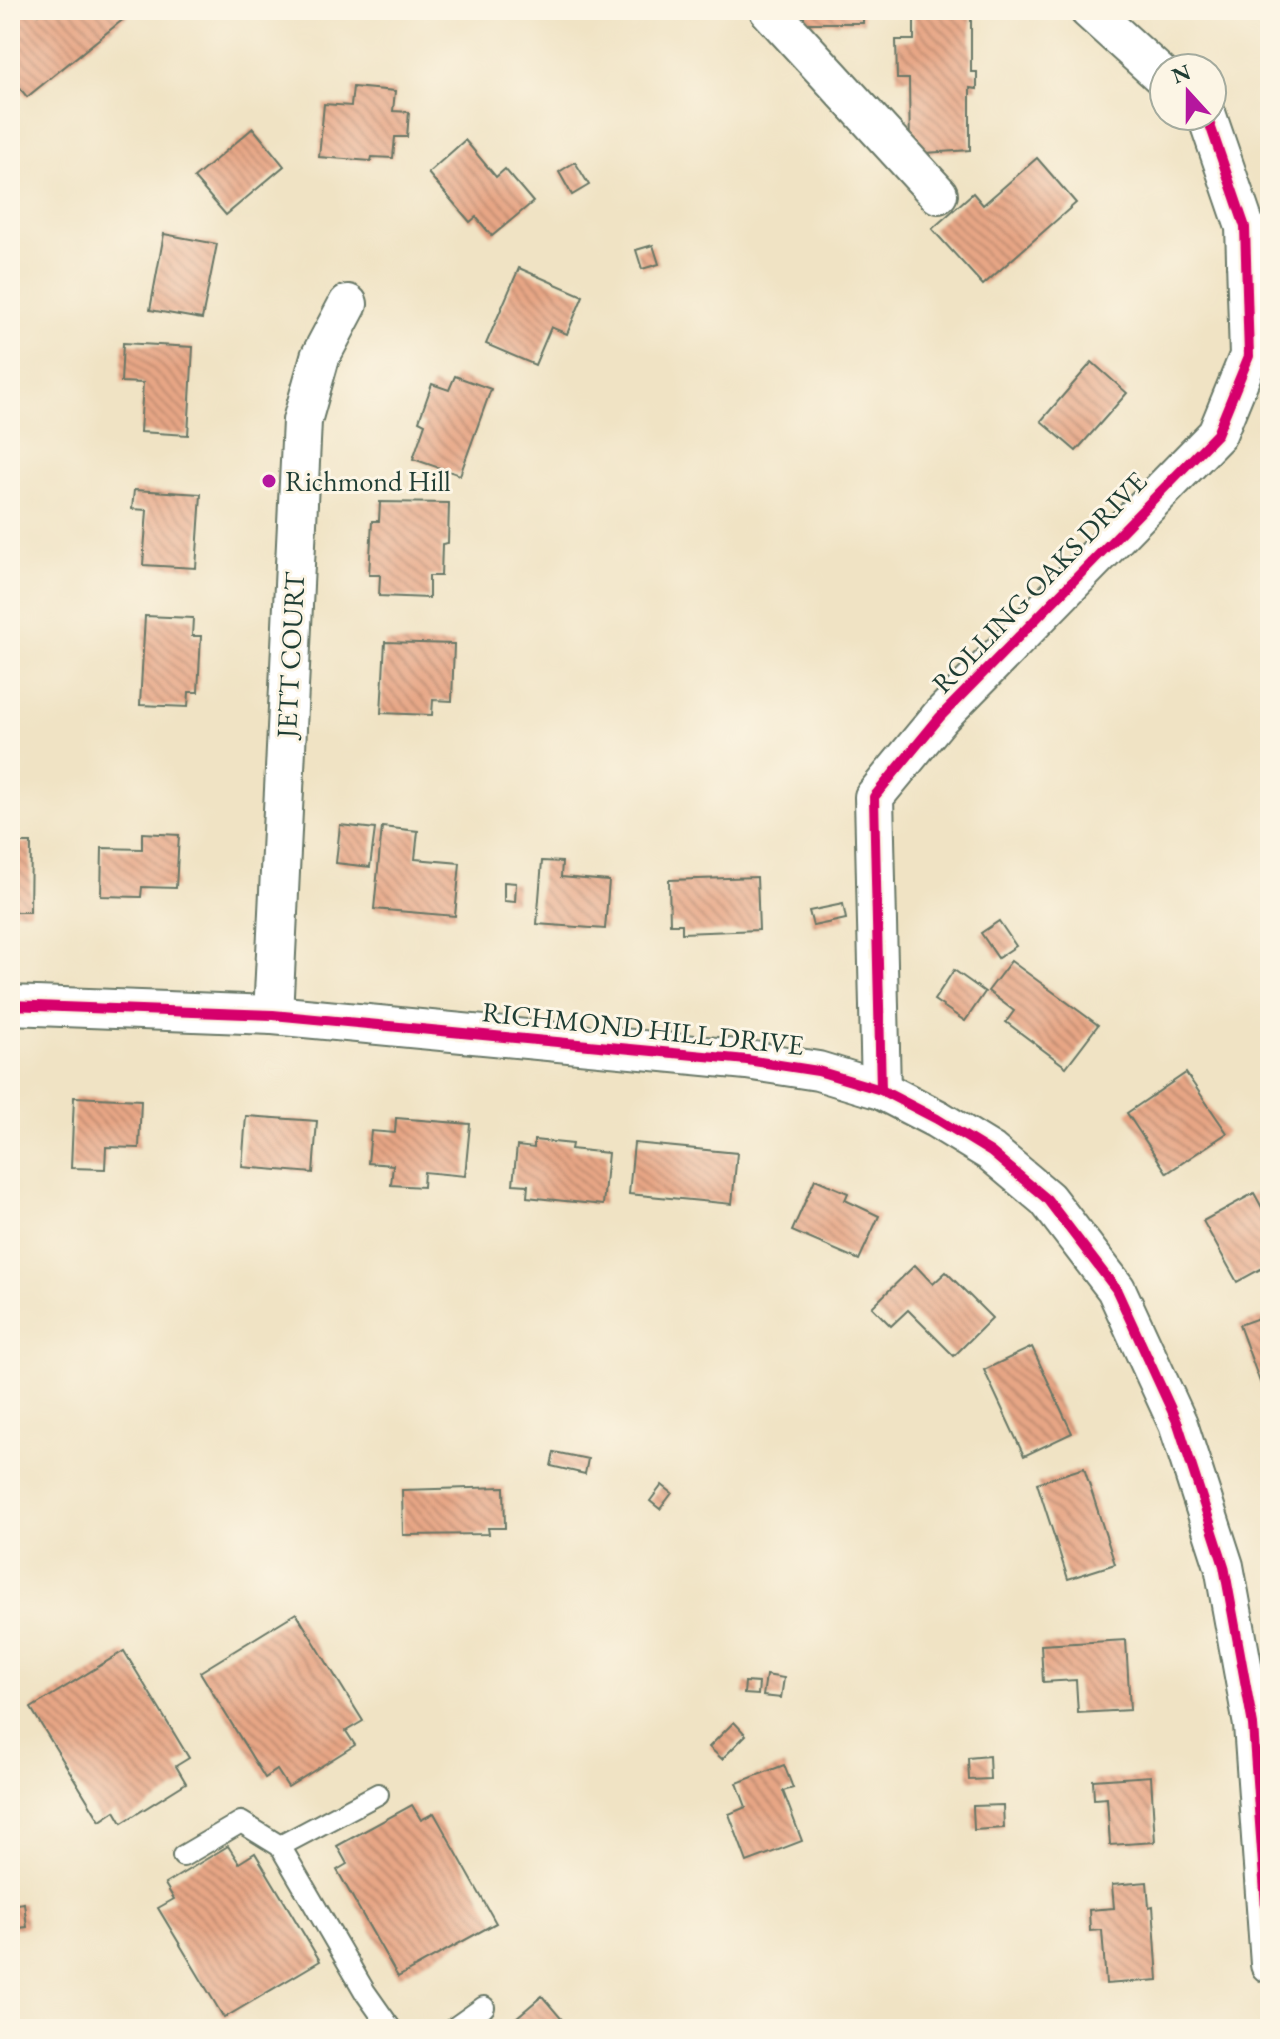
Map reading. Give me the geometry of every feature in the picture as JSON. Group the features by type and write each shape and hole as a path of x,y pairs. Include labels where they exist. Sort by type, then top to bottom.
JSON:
{"street":[{"path":"769,10 938,194"},
{"path":"1089,10 1148,63"},
{"name":"ROLLING OAKS DRIVE","path":"881,1090 874,797 940,717 1217,434 1249,356 1245,227 1212,132"},
{"name":"JETT COURT","path":"273,1015 302,421 320,357 348,304"},
{"name":"RICHMOND HILL DRIVE","path":"10,1005 273,1015 747,1060 818,1071 881,1090 991,1152 1047,1199 1116,1289 1178,1424 1224,1566 1253,1725 1270,1964"}],"lane":[{"path":"280,1846 378,1794"},
{"path":"183,1856 241,1822 280,1846 365,1992 391,2029"},
{"path":"453,2029 484,2007"}],"building":[{"path":"19,10 35,10 38,14 43,10 129,10 131,13 27,97 10,76 10,17"},
{"path":"804,10 863,10 863,23 804,23"},
{"path":"971,14 971,72 977,72 977,89 970,88 970,150 910,154 909,79 897,79 896,40 914,40 914,15"},
{"path":"353,87 395,91 393,111 409,112 407,137 395,137 393,158 372,157 371,161 319,157 324,104 351,106"},
{"path":"253,128 284,166 226,215 194,178"},
{"path":"465,140 496,177 505,169 533,202 492,236 476,217 470,222 428,173"},
{"path":"1037,158 1076,203 983,285 932,229 973,193 983,205"},
{"path":"575,162 589,185 572,195 559,172"},
{"path":"164,234 217,244 202,319 150,310"},
{"path":"653,245 659,264 642,269 636,250"},
{"path":"519,268 583,296 567,334 551,327 535,365 486,344"},
{"path":"123,343 193,347 188,435 140,432 143,383 121,382"},
{"path":"1092,362 1127,393 1076,451 1041,421"},
{"path":"455,376 491,389 460,475 413,459 425,424 419,421 432,384 449,390"},
{"path":"134,490 201,494 196,568 143,565 147,510 132,509"},
{"path":"380,502 449,503 448,543 442,544 441,576 429,576 429,598 379,596 380,575 369,575 372,521 379,521"},
{"path":"145,616 193,618 192,636 201,636 198,692 189,692 188,707 140,705"},
{"path":"385,642 454,644 452,701 433,700 432,715 381,713"},
{"path":"340,825 375,829 370,867 336,863"},
{"path":"382,827 418,831 415,859 460,863 455,916 374,909"},
{"path":"142,833 179,835 176,888 142,887 141,897 101,896 102,848 142,849"},
{"path":"11,843 31,843 30,912 10,912"},
{"path":"542,861 562,862 561,877 609,881 605,929 537,924"},
{"path":"757,877 759,930 682,933 682,924 670,924 669,880"},
{"path":"504,882 516,883 515,902 504,901"},
{"path":"843,904 846,919 813,926 809,911"},
{"path":"999,921 1016,946 998,958 981,933"},
{"path":"1011,961 1098,1025 1066,1067 1006,1022 1014,1011 988,991"},
{"path":"954,970 985,992 965,1021 934,1000"},
{"path":"1186,1073 1227,1133 1167,1173 1127,1113"},
{"path":"74,1097 141,1100 139,1148 106,1147 105,1169 71,1168"},
{"path":"246,1116 317,1121 313,1173 242,1167"},
{"path":"396,1118 470,1124 465,1176 424,1172 423,1187 391,1185 393,1165 368,1163 371,1131 395,1133"},
{"path":"534,1140 572,1144 571,1149 608,1153 603,1205 527,1197 528,1185 513,1184 517,1146 534,1148"},
{"path":"634,1143 737,1153 732,1204 629,1194"},
{"path":"815,1179 848,1193 845,1200 879,1216 859,1260 792,1231"},
{"path":"1254,1193 1270,1222 1270,1264 1237,1282 1203,1221"},
{"path":"915,1265 933,1284 946,1272 992,1318 954,1356 908,1310 891,1326 872,1307"},
{"path":"1270,1314 1270,1409 1239,1325"},
{"path":"1032,1347 1072,1433 1024,1456 984,1370"},
{"path":"554,1452 588,1459 585,1474 551,1466"},
{"path":"1084,1468 1115,1564 1068,1579 1037,1483"},
{"path":"662,1485 672,1493 660,1509 650,1501"},
{"path":"504,1487 505,1528 488,1528 489,1534 403,1535 402,1490"},
{"path":"296,1613 363,1721 346,1731 355,1745 288,1787 277,1770 265,1778 200,1672"},
{"path":"1126,1640 1130,1710 1078,1713 1076,1680 1043,1682 1041,1645"},
{"path":"124,1651 189,1758 176,1766 186,1783 122,1823 115,1811 100,1821 31,1708"},
{"path":"766,1675 784,1678 781,1698 763,1696"},
{"path":"745,1682 759,1683 758,1695 744,1694"},
{"path":"734,1722 746,1735 722,1759 709,1747"},
{"path":"989,1756 990,1779 969,1780 968,1758"},
{"path":"784,1765 793,1788 783,1791 802,1841 747,1862 729,1814 746,1807 737,1783"},
{"path":"1151,1776 1155,1842 1110,1845 1107,1798 1094,1799 1093,1780"},
{"path":"412,1805 421,1820 434,1813 496,1923 398,1977 337,1870 347,1864 337,1846"},
{"path":"1003,1805 1004,1828 974,1830 973,1806"},
{"path":"228,1846 239,1863 255,1853 320,1961 224,2018 158,1908 174,1899 165,1884"},
{"path":"1147,1882 1149,1907 1153,1906 1158,1980 1106,1984 1102,1930 1090,1931 1089,1910 1114,1908 1112,1885"},
{"path":"24,1903 27,1927 10,1929 10,1905"},
{"path":"542,1996 570,2029 503,2029"}],"cycle path":[{"path":"881,1090 874,797 940,717 1217,434 1249,356 1245,227 1212,132"},
{"path":"10,1005 273,1015 747,1060 818,1071 881,1090 991,1152 1047,1199 1116,1289 1178,1424 1224,1566 1253,1725 1270,1964"}],"place":[{"name":"Richmond Hill","path":"269,481"}]}
